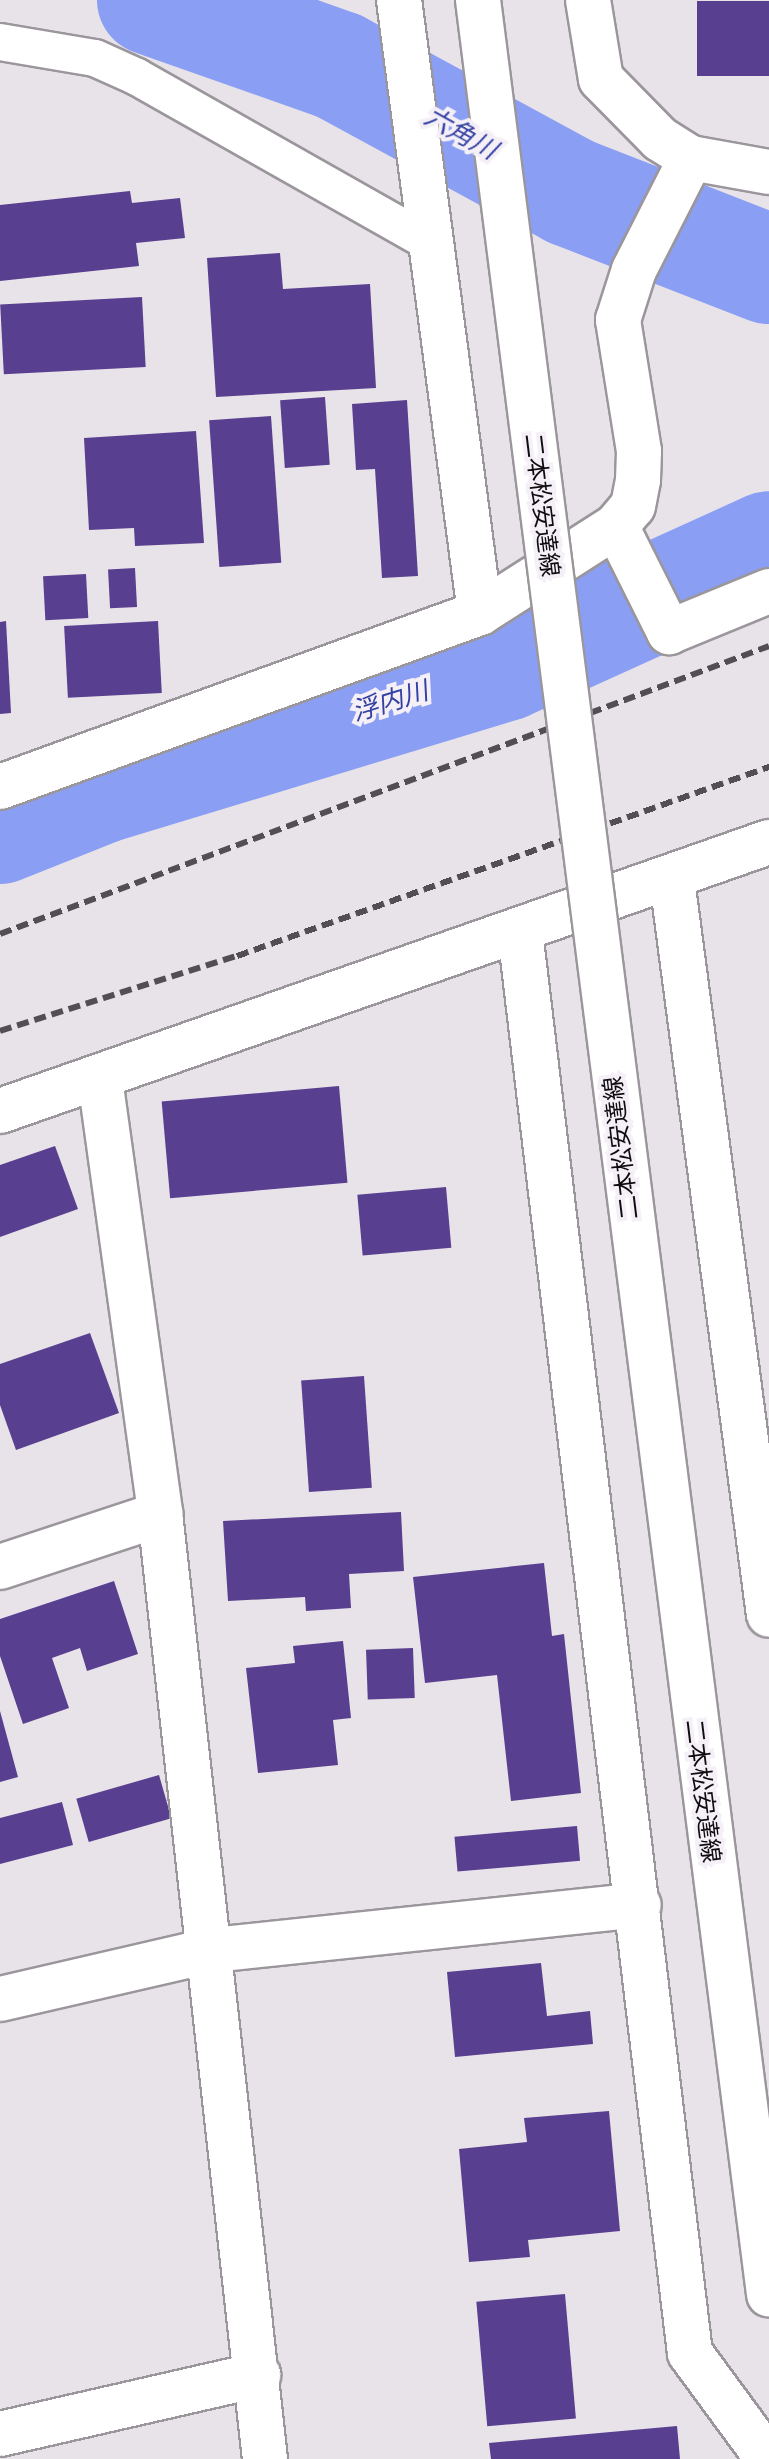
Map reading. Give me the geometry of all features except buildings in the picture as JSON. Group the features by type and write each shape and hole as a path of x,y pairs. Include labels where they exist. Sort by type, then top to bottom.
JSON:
{"street":[{"path":"399,0 420,192 480,613"},
{"name":"二本松安達線","path":"478,0 769,2295"},
{"path":"588,0 601,79 687,166 769,172"},
{"path":"0,787 480,613 616,526 633,506 639,451 618,320 634,270 687,166"},
{"path":"616,526 669,632 769,591"},
{"path":"0,1111 672,880 769,842"},
{"path":"672,880 762,1509 769,1615"},
{"path":"520,932 639,1905 690,2353 768,2459"},
{"path":"100,1079 160,1514 212,1950 265,2459"},
{"path":"0,1567 160,1514"},
{"path":"0,1999 212,1950 639,1905"},
{"path":"0,2434 258,2375"}],"lane":[{"path":"0,42 95,58 427,241"}],"waterway":[{"name":"六角川","path":"152,0 339,66 571,192 769,269"},
{"name":"浮内川","path":"0,829 100,789 505,666 769,546"}],"railway":[{"path":"0,934 769,646"},
{"path":"0,1031 237,956 769,767"}]}
